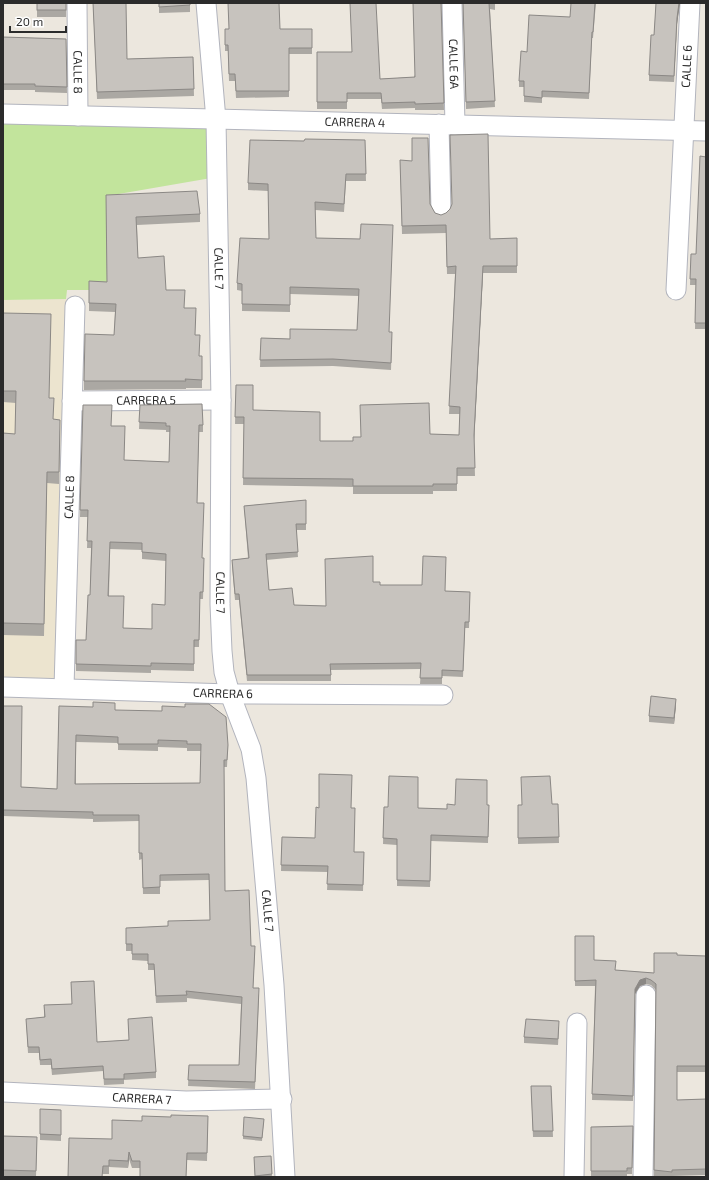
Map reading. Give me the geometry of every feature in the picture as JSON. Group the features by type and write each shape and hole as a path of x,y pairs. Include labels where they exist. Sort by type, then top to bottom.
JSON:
{"street":[{"name":"CALLE 8","path":"77,3 78,116"},
{"name":"CALLE 7","path":"206,3 216,120 221,400 220,604 224,672 230,694 251,750 256,778 274,985 282,1099 285,1177"},
{"name":"CALLE 6A","path":"447,125 452,3"},
{"name":"CALLE 6","path":"676,290 690,3"},
{"name":"CARRERA 4","path":"3,114 706,131"},
{"path":"441,211 447,125"},
{"name":"CALLE 8","path":"64,688 75,306"},
{"name":"CARRERA 5","path":"72,401 221,400"},
{"name":"CARRERA 6","path":"3,687 230,694 444,695"},
{"path":"643,1177 646,995"},
{"path":"574,1177 577,1024"},
{"name":"CARRERA 7","path":"3,1092 186,1101 282,1099"}],"shaded area":[{"path":"66,299 75,306 64,688 3,687 3,300"}],"green space":[{"path":"3,114 216,120 217,177 107,196 107,290 67,290 66,299 3,300"}],"building":[{"path":"37,3 66,3 66,10 37,10"},
{"path":"93,3 126,3 127,59 193,57 194,89 97,92"},
{"path":"159,3 190,3 190,5 159,7"},
{"path":"228,3 279,3 280,29 312,29 312,48 289,48 289,91 236,91 235,74 229,74 228,45 225,45 225,29 229,29"},
{"path":"350,3 376,3 380,79 415,77 413,3 441,3 444,103 382,103 381,93 347,93 347,102 317,102 317,52 352,52"},
{"path":"463,3 489,3 495,101 466,102"},
{"path":"571,3 595,3 589,93 542,91 542,98 524,96 524,81 519,81 521,51 527,52 529,15 570,17"},
{"path":"656,3 679,3 674,76 649,75 651,35 654,35"},
{"path":"3,37 66,39 67,87 35,86 35,84 3,84"},
{"path":"488,134 490,239 517,238 517,266 483,266 474,435 475,468 457,468 457,484 433,484 433,486 353,486 353,479 243,478 244,417 235,417 236,385 253,385 253,410 320,412 320,441 353,441 353,437 361,437 360,405 429,403 430,434 459,435 460,407 449,406 456,266 447,267 446,225 402,226 400,160 412,161 412,138 428,138 430,204 435,213 441,215 450,209 452,204 450,135"},
{"path":"305,139 365,140 366,174 346,174 344,204 315,202 316,238 360,239 361,224 393,225 389,332 392,332 391,363 333,359 260,360 261,338 290,339 290,329 357,330 359,289 290,287 290,305 242,304 242,284 237,283 240,238 269,239 268,184 248,183 250,140 304,141"},
{"path":"700,156 706,157 706,323 695,323 696,279 690,279 691,254 696,254"},
{"path":"197,191 200,214 136,217 138,258 164,256 166,290 185,290 184,308 196,308 195,335 200,335 199,356 202,356 202,380 84,381 85,334 114,335 116,304 89,303 89,281 107,282 106,195"},
{"path":"3,313 51,314 49,398 54,398 53,419 60,420 59,472 47,472 44,624 3,623 3,433 15,434 16,391 3,391"},
{"path":"202,404 203,425 199,425 197,503 204,503 202,558 204,558 203,592 200,592 199,640 194,640 194,664 151,663 151,666 76,664 76,640 86,640 88,595 90,595 92,541 87,541 88,510 80,510 83,405 112,405 111,426 125,426 124,460 169,462 170,426 166,426 166,423 139,422 140,405","holes":["110,542 142,543 142,552 166,554 165,605 152,604 152,629 123,628 124,596 108,596"]},
{"path":"306,500 306,524 296,524 298,552 266,554 269,590 292,588 294,605 326,606 325,559 373,556 373,582 380,582 380,585 422,585 423,556 446,557 445,591 470,592 469,622 465,622 463,671 442,670 442,678 420,678 421,663 330,664 331,675 247,675 239,594 235,594 232,560 249,558 244,506"},
{"path":"651,696 676,699 674,718 649,716"},
{"path":"93,702 115,703 115,710 162,711 162,706 185,707 185,704 209,704 226,717 228,745 227,760 224,760 225,891 249,890 251,946 255,946 253,988 259,988 255,1082 188,1080 189,1065 239,1065 242,997 186,991 187,995 156,996 154,964 148,964 148,954 132,954 132,944 126,944 126,928 168,926 168,921 210,920 209,874 160,875 160,887 143,888 142,853 139,853 139,815 93,815 93,812 3,810 3,706 22,706 21,787 57,789 59,706 93,707","holes":["76,735 118,737 118,744 158,744 158,740 187,741 187,744 201,744 200,783 75,784"]},
{"path":"319,774 352,775 351,808 355,808 354,852 364,852 363,885 327,884 328,866 281,865 282,837 315,838 316,807 319,808"},
{"path":"389,776 418,777 418,808 447,809 447,804 455,805 456,779 487,780 487,805 489,805 488,837 431,835 430,881 397,880 397,839 383,838 384,807 388,807"},
{"path":"550,776 552,804 558,804 559,837 518,838 518,805 522,805 521,777"},
{"path":"575,936 594,936 594,960 616,961 615,970 654,973 654,953 677,953 677,955 706,956 706,1066 677,1066 677,1100 706,1099 706,1169 672,1170 672,1172 654,1170 656,984 651,980 646,978 640,980 635,989 633,1096 592,1094 596,980 575,981"},
{"path":"94,981 97,1042 129,1040 128,1019 152,1017 156,1072 124,1074 124,1079 104,1079 103,1066 52,1069 51,1059 40,1060 39,1047 28,1047 26,1019 45,1017 44,1005 72,1004 71,982"},
{"path":"526,1019 559,1021 558,1039 524,1037"},
{"path":"531,1086 551,1086 553,1131 533,1131"},
{"path":"40,1109 61,1110 61,1135 40,1134"},
{"path":"171,1115 208,1116 207,1153 187,1153 186,1177 140,1177 140,1161 132,1161 129,1152 128,1161 109,1160 109,1166 103,1166 102,1177 68,1177 69,1138 112,1139 112,1120 142,1121 142,1116 171,1117"},
{"path":"244,1117 264,1119 262,1138 243,1136"},
{"path":"633,1126 632,1168 627,1168 627,1171 591,1171 591,1127"},
{"path":"3,1136 37,1137 36,1171 3,1170"},
{"path":"271,1156 272,1174 255,1176 254,1157"}]}
